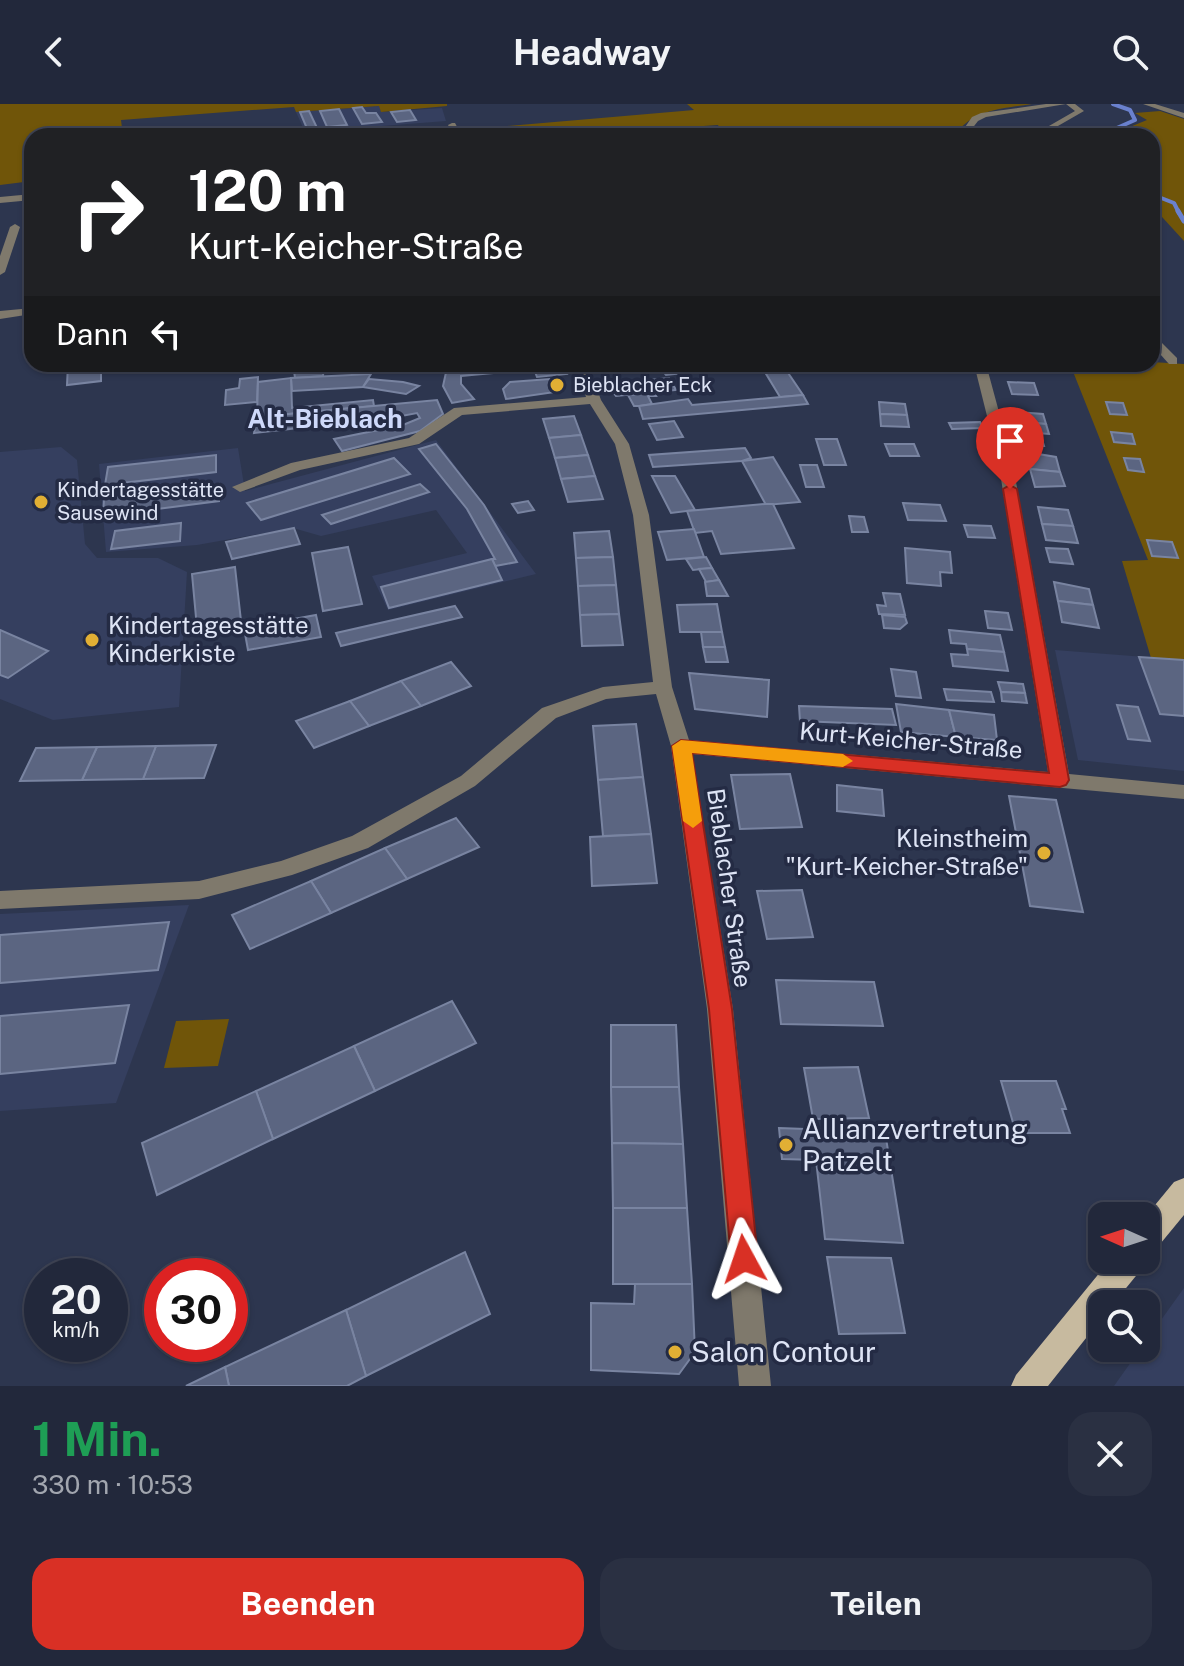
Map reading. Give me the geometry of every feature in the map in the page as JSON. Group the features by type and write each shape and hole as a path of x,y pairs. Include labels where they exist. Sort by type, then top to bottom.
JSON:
{"main road":[{"path":"1160,1222 1184,1192"},
{"path":"1027,1386 1118,1274"}],"street":[{"path":"968,128 975,119 984,115 1062,104"},
{"path":"1051,128 1080,111 1070,104"},
{"path":"1147,104 1184,116"},
{"path":"0,200 24,198"},
{"path":"0,228 19,226 0,272"},
{"path":"0,315 24,312"},
{"path":"1160,346 1173,361"},
{"name":"Bieblacher Straße","path":"585,372 594,400 622,444 641,515 663,687 681,746 720,1009 755,1386"},
{"path":"982,372 1005,460 1060,780"},
{"path":"240,487 296,466 414,441 459,411 594,400"},
{"path":"0,900 199,890 284,869 360,842 468,781 549,713 603,693 663,687"},
{"name":"Kurt-Keicher-Straße","path":"681,746 1184,792"}],"shaded area":[{"path":"0,104 447,104 381,112 379,106 296,112 294,107 121,120 122,128 24,128 24,182 0,185"},
{"path":"687,104 1032,104 984,113 961,128 720,128 718,125 675,128 484,128 694,110"},
{"path":"379,106 382,112 442,108 446,121 356,128 303,128 296,112"},
{"path":"1160,111 1184,119 1184,241 1160,215 1160,128 1127,128 1147,120 1135,113"},
{"path":"1160,362 1184,364 1184,660 1151,658 1122,561 1148,560 1073,372 1160,372"},
{"path":"436,440 536,574 388,610 372,576 467,553 436,510 321,536 293,528 197,545 106,552 99,464 238,448 245,491"},
{"name":"Kindertagesstätte Kinderkiste","path":"61,447 77,460 85,544 97,558 158,558 187,572 179,707 53,720 0,699 0,452"},
{"path":"1055,650 1184,660 1184,771 1078,760"},
{"path":"189,905 116,1103 0,1111 0,914"},
{"path":"229,1019 218,1066 164,1068 176,1021"},
{"path":"1184,1288 1184,1386 1114,1386 1131,1362 1160,1362 1160,1321"}],"building":[{"path":"362,107 366,113 376,113 382,122 362,124 353,108"},
{"path":"339,109 347,125 327,127 320,111"},
{"path":"410,110 416,120 397,122 391,112"},
{"path":"309,111 317,128 307,128 300,112"},
{"path":"68,372 101,372 101,381 67,385"},
{"path":"294,372 323,372 323,376 295,378"},
{"path":"446,372 505,372 461,376 461,384 474,399 452,403 443,386"},
{"path":"535,372 567,374 537,377"},
{"path":"765,372 787,372 803,395 780,397"},
{"path":"371,374 363,387 292,391 291,378"},
{"path":"258,377 257,402 225,405 226,390 239,388 240,379"},
{"path":"291,378 292,408 373,400 374,406 257,417 258,382"},
{"path":"669,378 676,390 616,396 607,384"},
{"path":"369,379 419,386 406,394 363,387"},
{"path":"550,379 555,392 506,399 503,389 510,382"},
{"path":"1008,382 1034,383 1038,395 1012,394"},
{"path":"654,393 656,396 648,396 652,404 639,406 634,406 628,395"},
{"path":"803,395 808,404 643,419 639,406 688,399 692,405"},
{"path":"437,400 443,414 420,431 342,451 334,439 403,425 420,418 417,413 396,417 398,424 374,427 371,420 254,433 257,417"},
{"path":"879,402 905,404 907,415 880,414"},
{"path":"1106,402 1123,403 1127,415 1110,414"},
{"path":"1017,412 1043,414 1046,424 1020,422"},
{"path":"880,414 907,415 909,427 881,426"},
{"path":"574,416 581,435 549,438 543,419"},
{"path":"674,421 683,437 657,440 649,424"},
{"path":"980,422 983,428 952,429 949,423"},
{"path":"1020,422 1046,424 1049,434 1022,432"},
{"path":"1111,432 1132,434 1135,444 1114,442"},
{"path":"581,435 588,455 555,458 549,438"},
{"path":"1017,435 1041,436 1044,446 1019,445"},
{"path":"816,439 837,439 846,465 824,465"},
{"path":"436,444 484,505 517,562 495,566 492,559 495,559 467,509 419,449"},
{"path":"885,444 914,444 919,456 890,456"},
{"path":"745,448 751,458 742,461 653,467 649,455"},
{"path":"1026,452 1056,457 1060,472 1030,469"},
{"path":"216,455 216,472 105,485 108,467"},
{"path":"588,455 595,476 561,479 555,458"},
{"path":"773,457 800,502 766,505 742,461"},
{"path":"394,458 410,474 261,520 247,503"},
{"path":"1124,458 1140,459 1144,472 1128,470"},
{"path":"800,465 817,465 824,487 806,487"},
{"path":"1030,469 1060,472 1065,486 1035,487"},
{"path":"595,476 603,499 568,502 561,479"},
{"path":"652,476 675,476 695,510 671,513"},
{"path":"219,484 219,501 103,516 104,499"},
{"path":"420,484 429,492 331,524 322,515"},
{"path":"528,501 534,510 518,513 512,504"},
{"path":"903,503 940,505 946,521 908,520"},
{"path":"773,504 794,548 721,554 712,531 695,533 687,511"},
{"path":"1038,507 1068,510 1073,526 1042,524"},
{"path":"849,516 864,517 868,532 852,532"},
{"path":"181,523 180,541 111,549 115,531"},
{"path":"1042,524 1073,526 1078,543 1046,540"},
{"path":"964,525 991,526 995,538 968,537"},
{"path":"294,528 300,544 232,559 226,542"},
{"path":"694,529 704,557 667,560 658,532"},
{"path":"609,531 613,557 576,558 574,533"},
{"path":"1147,540 1172,542 1178,558 1152,556"},
{"path":"348,547 362,604 323,611 312,553"},
{"path":"905,548 950,552 952,573 940,572 941,586 907,583"},
{"path":"1046,548 1068,549 1073,564 1050,562"},
{"path":"613,557 616,585 578,586 576,558"},
{"path":"706,557 712,568 693,570 686,559"},
{"path":"492,559 502,580 389,608 381,587"},
{"path":"235,567 241,621 197,628 192,574"},
{"path":"712,568 719,580 706,582 699,569"},
{"path":"719,580 728,596 707,596 705,582"},
{"path":"1054,582 1089,589 1093,605 1058,601"},
{"path":"616,585 619,614 580,615 578,586"},
{"path":"883,593 900,594 905,615 879,614 877,605 886,606"},
{"path":"1058,601 1093,605 1099,628 1062,622"},
{"path":"717,604 722,632 680,632 677,605"},
{"path":"455,606 462,617 341,646 336,633"},
{"path":"985,611 1008,613 1012,630 988,628"},
{"path":"619,614 623,645 582,646 580,615"},
{"path":"316,615 321,637 248,650 244,628"},
{"path":"882,615 905,617 907,623 900,629 884,628"},
{"path":"0,630 48,651 8,678 0,675"},
{"path":"949,630 1000,635 1004,652 967,649 966,644 951,643"},
{"path":"701,632 722,632 725,647 703,647"},
{"path":"703,647 725,647 728,662 706,662"},
{"path":"967,649 1004,652 1008,671 953,666 951,654 968,655"},
{"path":"1139,657 1184,660 1184,716 1160,714"},
{"path":"451,662 471,686 421,706 401,681"},
{"path":"891,669 916,672 921,698 896,696"},
{"path":"689,673 769,680 767,717 695,709"},
{"path":"401,681 421,706 369,726 350,701"},
{"path":"998,682 1023,684 1025,693 1001,692"},
{"path":"944,689 991,692 994,702 947,700"},
{"path":"1001,692 1025,693 1027,703 1002,701"},
{"path":"350,701 369,726 314,748 296,721"},
{"path":"896,704 949,710 956,737 901,732"},
{"path":"1117,705 1138,707 1150,741 1128,739"},
{"path":"799,706 892,709 896,725 800,721"},
{"path":"949,710 994,715 997,740 956,737"},
{"path":"636,724 643,777 598,780 593,726"},
{"path":"216,745 204,778 143,779 156,746"},
{"path":"156,746 143,779 82,780 97,747"},
{"path":"97,747 82,780 20,781 36,748"},
{"path":"790,774 802,827 740,829 731,775"},
{"path":"643,777 651,834 603,836 598,780"},
{"path":"837,785 882,790 884,816 837,811"},
{"name":"Kleinstheim \"Kurt-Keicher-Straße\"","path":"1009,796 1056,800 1083,912 1030,906"},
{"path":"456,818 479,847 407,879 385,848"},
{"path":"651,834 657,883 592,886 590,837"},
{"path":"385,848 407,879 331,913 311,881"},
{"path":"311,881 331,913 250,949 232,915"},
{"path":"802,890 813,937 767,939 757,891"},
{"path":"169,922 158,970 0,983 0,935"},
{"path":"776,980 874,982 883,1026 781,1024"},
{"path":"452,1001 476,1043 375,1091 354,1046"},
{"path":"129,1005 115,1063 0,1074 0,1016"},
{"path":"611,1025 676,1025 679,1087 611,1087"},
{"path":"354,1046 375,1091 273,1139 256,1091"},
{"path":"858,1067 869,1118 813,1119 804,1068"},
{"path":"1001,1081 1056,1081 1070,1133 1016,1133"},
{"path":"611,1087 679,1087 683,1144 612,1143"},
{"path":"256,1091 273,1139 157,1195 142,1143"},
{"path":"779,1128 885,1132 903,1243 825,1239 816,1160 782,1159"},
{"path":"612,1143 683,1144 687,1208 613,1208"},
{"path":"613,1208 687,1208 692,1284 613,1284"},
{"path":"465,1252 490,1314 366,1376 346,1310"},
{"path":"827,1257 891,1258 905,1333 839,1334"},
{"path":"635,1284 692,1284 695,1352 679,1374 591,1370 591,1303 634,1304"},
{"path":"346,1310 366,1376 347,1386 229,1386 225,1367 236,1362 248,1362 248,1356"},
{"path":"225,1367 229,1386 186,1386"}],"waterway":[{"path":"1113,104 1130,110 1135,120 1117,128"},
{"path":"1160,198 1174,203 1178,211"},
{"path":"1178,211 1184,221"}],"slow traffic":[{"path":"693,821 681,746 843,761"}],"place":[{"name":"Bieblacher Eck","path":"557,385"},
{"name":"Kindertagesstätte Sausewind","path":"41,502"},
{"name":"Kindertagesstätte Kinderkiste","path":"92,640"},
{"name":"Kleinstheim \"Kurt-Keicher-Straße\"","path":"1044,853"},
{"name":"Allianzvertretung Patzelt","path":"786,1145"},
{"name":"Salon Contour","path":"675,1352"}],"district":[{"name":"Alt-Bieblach","path":"325,419"}],"route":[{"path":"744,1259 720,1009 681,746 1060,780 1010,489"}]}
